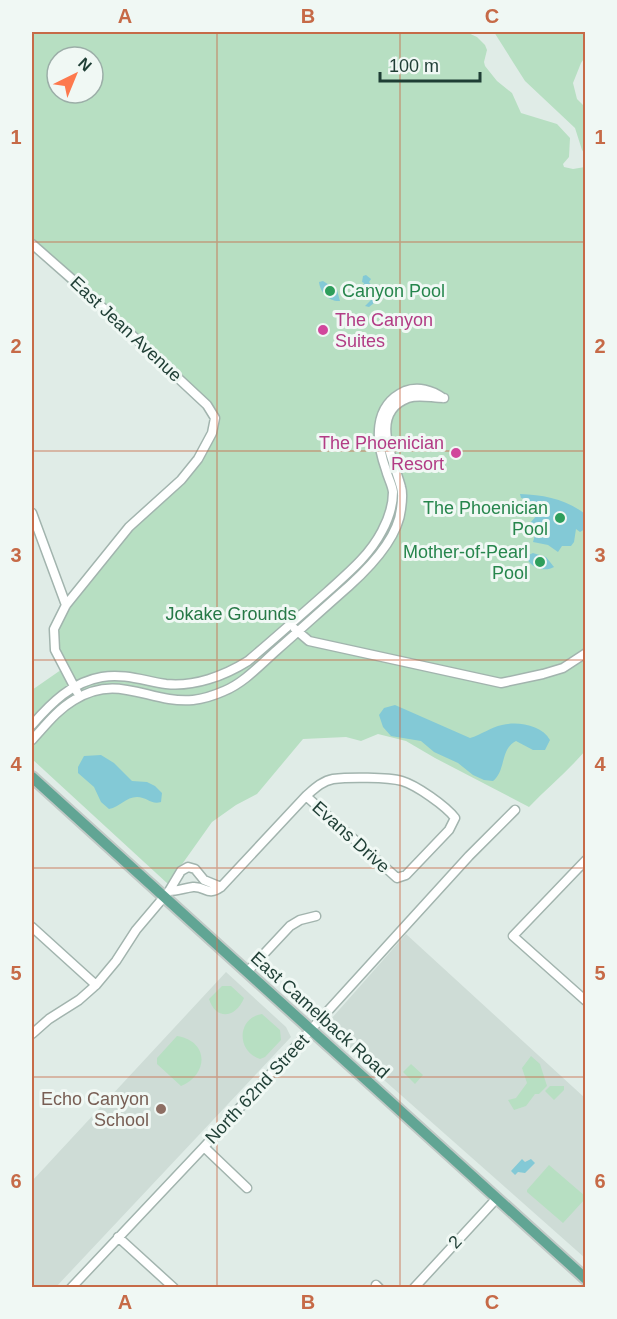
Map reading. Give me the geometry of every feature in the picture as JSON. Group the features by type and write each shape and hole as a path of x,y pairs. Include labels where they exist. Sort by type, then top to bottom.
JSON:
{"main road":[{"name":"East Camelback Road","path":"32,777 167,894 247,972 585,1279"}],"street":[{"name":"East Jean Avenue","path":"32,244 73,279 207,405 215,418 212,433 181,480 129,527 66,605"},
{"path":"32,725 54,702 74,687 103,677 126,676 174,684 213,678 248,661 355,567 372,548 389,518 393,502 392,488 381,455 377,431 384,409 398,394 410,389 434,391 444,398 409,398 398,404 387,420 386,430 390,456 402,488 401,511 395,529 382,550 362,574 253,672 224,691 194,700 164,698 125,688 104,688 80,697 60,710 32,740"},
{"path":"32,513 66,605 54,629 55,650 80,697"},
{"path":"291,625 309,641 501,682 563,668 585,653"},
{"name":"Evans Drive","path":"221,887 306,796 316,787 332,779 383,778 404,781 447,807 455,818 450,830 406,875 397,878 306,796"},
{"name":"North 62nd Street","path":"72,1287 204,1147 469,856 515,810"},
{"path":"585,860 513,936 585,1001"},
{"path":"32,1034 96,985 112,967 136,930 167,894 181,871 188,867 195,869 204,880 221,887"},
{"path":"167,894 194,887 200,883 201,876"},
{"path":"194,887 211,892 221,887"},
{"path":"247,972 290,926 300,920 316,916"},
{"path":"32,927 96,985"},
{"path":"204,1147 248,1188"},
{"name":"2","path":"414,1287 497,1198"},
{"path":"118,1237 174,1287"}],"shaded area":[{"path":"406,934 585,1098 585,1258 324,1027"},
{"name":"Echo Canyon School","path":"226,972 286,1027 291,1037 56,1287 32,1287 32,1181"}],"green space":[{"name":"The Phoenician Resort","path":"32,32 466,32 477,37 487,50 485,66 497,81 512,93 521,113 557,124 570,138 569,157 563,164 564,167 573,169 585,167 585,751 529,807 406,741 378,734 361,741 346,737 303,739 257,794 212,822 168,884 32,759 32,690 68,665 59,648 59,625 70,606 107,562 126,535 184,482 216,434 212,405 32,241"},
{"path":"494,32 585,32 585,57 573,83 577,99 585,107 585,154 575,128 525,81"},
{"path":"222,986 231,986 244,998 236,1010 231,1013 221,1014 216,1011 209,999"},
{"path":"262,1014 280,1030 281,1040 265,1057 260,1059 247,1049 243,1042 243,1035 248,1022"},
{"path":"177,1036 195,1044 202,1058 197,1074 181,1086 157,1064 157,1058"},
{"path":"531,1056 540,1064 547,1086 539,1094 535,1094 526,1106 514,1110 508,1100 516,1098 527,1083 522,1068"},
{"path":"411,1064 423,1075 415,1084 403,1072"},
{"path":"550,1086 564,1086 564,1090 554,1100 545,1091"},
{"path":"549,1165 585,1196 585,1199 563,1223 527,1192"}],"water":[{"path":"366,275 371,279 369,282 372,286 370,288 373,298 379,299 369,307 365,306 372,299 364,298 367,293 362,282 363,276"},
{"name":"Canyon Pool","path":"323,281 337,290 340,301 332,300 323,293 319,282"},
{"name":"The Phoenician Pool","path":"520,494 538,495 562,501 578,509 585,514 585,529 580,532 576,529 571,546 562,546 558,552 548,545 533,542 535,535 530,529 530,523 539,513 532,511 531,506 527,504 526,499 521,498"},
{"name":"Mother-of-Pearl Pool","path":"533,553 546,557 554,567 542,569 534,566 526,556"},
{"path":"395,705 470,738 498,726 515,724 529,725 541,731 550,740 545,750 533,750 516,741 507,749 497,777 493,781 484,780 473,775 458,763 434,752 421,741 391,736 383,727 379,715 384,708"},
{"path":"101,755 114,763 132,781 147,782 155,786 162,793 161,802 133,797 109,809 101,802 94,787 78,773 78,767 84,756"},
{"path":"522,1159 525,1162 531,1159 535,1163 525,1173 518,1172 515,1175 511,1171"}],"place":[{"name":"Canyon Pool","path":"330,291"},
{"name":"The Canyon Suites","path":"323,330"},
{"name":"The Phoenician Resort","path":"456,453"},
{"name":"The Phoenician Pool","path":"560,518"},
{"name":"Mother-of-Pearl Pool","path":"540,562"},
{"name":"Echo Canyon School","path":"161,1109"}],"park label":[{"name":"Jokake Grounds","path":"231,614"}]}
